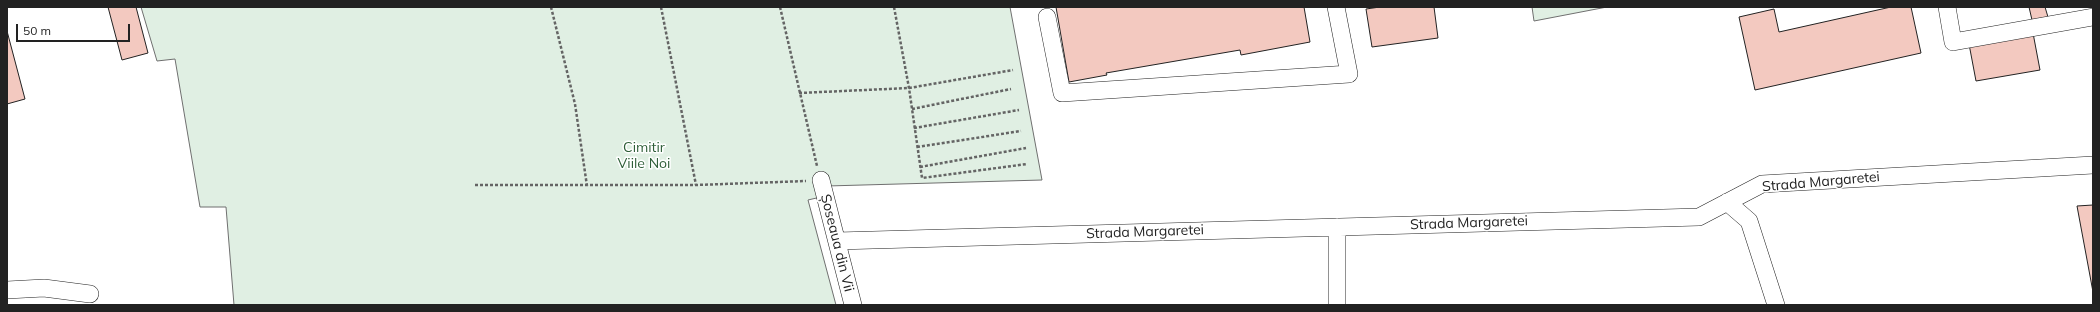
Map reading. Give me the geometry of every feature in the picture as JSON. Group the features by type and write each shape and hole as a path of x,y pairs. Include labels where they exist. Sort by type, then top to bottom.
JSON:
{"street":[{"path":"1047,17 1062,93 1349,74 1336,7"},
{"path":"1947,7 1953,42 2093,17"},
{"name":"Strada Margaretei","path":"837,241 1699,217 1762,184 2093,165"},
{"name":"Șoseaua din Vii","path":"821,180 853,305"},
{"path":"1727,202 1749,221 1776,305"},
{"path":"1337,227 1337,305"},
{"path":"7,290 44,288 90,294"}],"path":[{"path":"550,7 575,104 587,186"},
{"path":"661,7 696,185"},
{"path":"475,186 696,185 821,180 799,93 780,7"},
{"path":"894,7 909,88 922,178 1027,164"},
{"path":"799,93 909,88 1013,70"},
{"path":"912,109 1011,89"},
{"path":"914,128 1019,110"},
{"path":"917,147 1021,131"},
{"path":"920,167 1026,148"}],"green space":[{"name":"Cimitir Viile Noi","path":"141,7 1010,7 1042,180 827,186 825,196 808,200 836,305 234,305 226,207 200,207 175,59 157,61"},
{"path":"1532,7 1607,7 1534,21"}],"building":[{"path":"108,7 136,7 148,53 122,60"},
{"path":"1056,7 1304,7 1310,42 1241,55 1240,50 1106,73 1107,75 1069,82"},
{"path":"1380,7 1434,7 1438,38 1372,47 1366,9"},
{"path":"1891,7 1911,7 1921,53 1755,90 1739,17 1774,9 1779,32"},
{"path":"2029,7 2045,7 2048,17 2032,20"},
{"path":"7,31 25,99 7,104"},
{"path":"2033,33 2040,70 1976,81 1969,44"},
{"path":"2093,205 2093,292 2077,206"}]}
